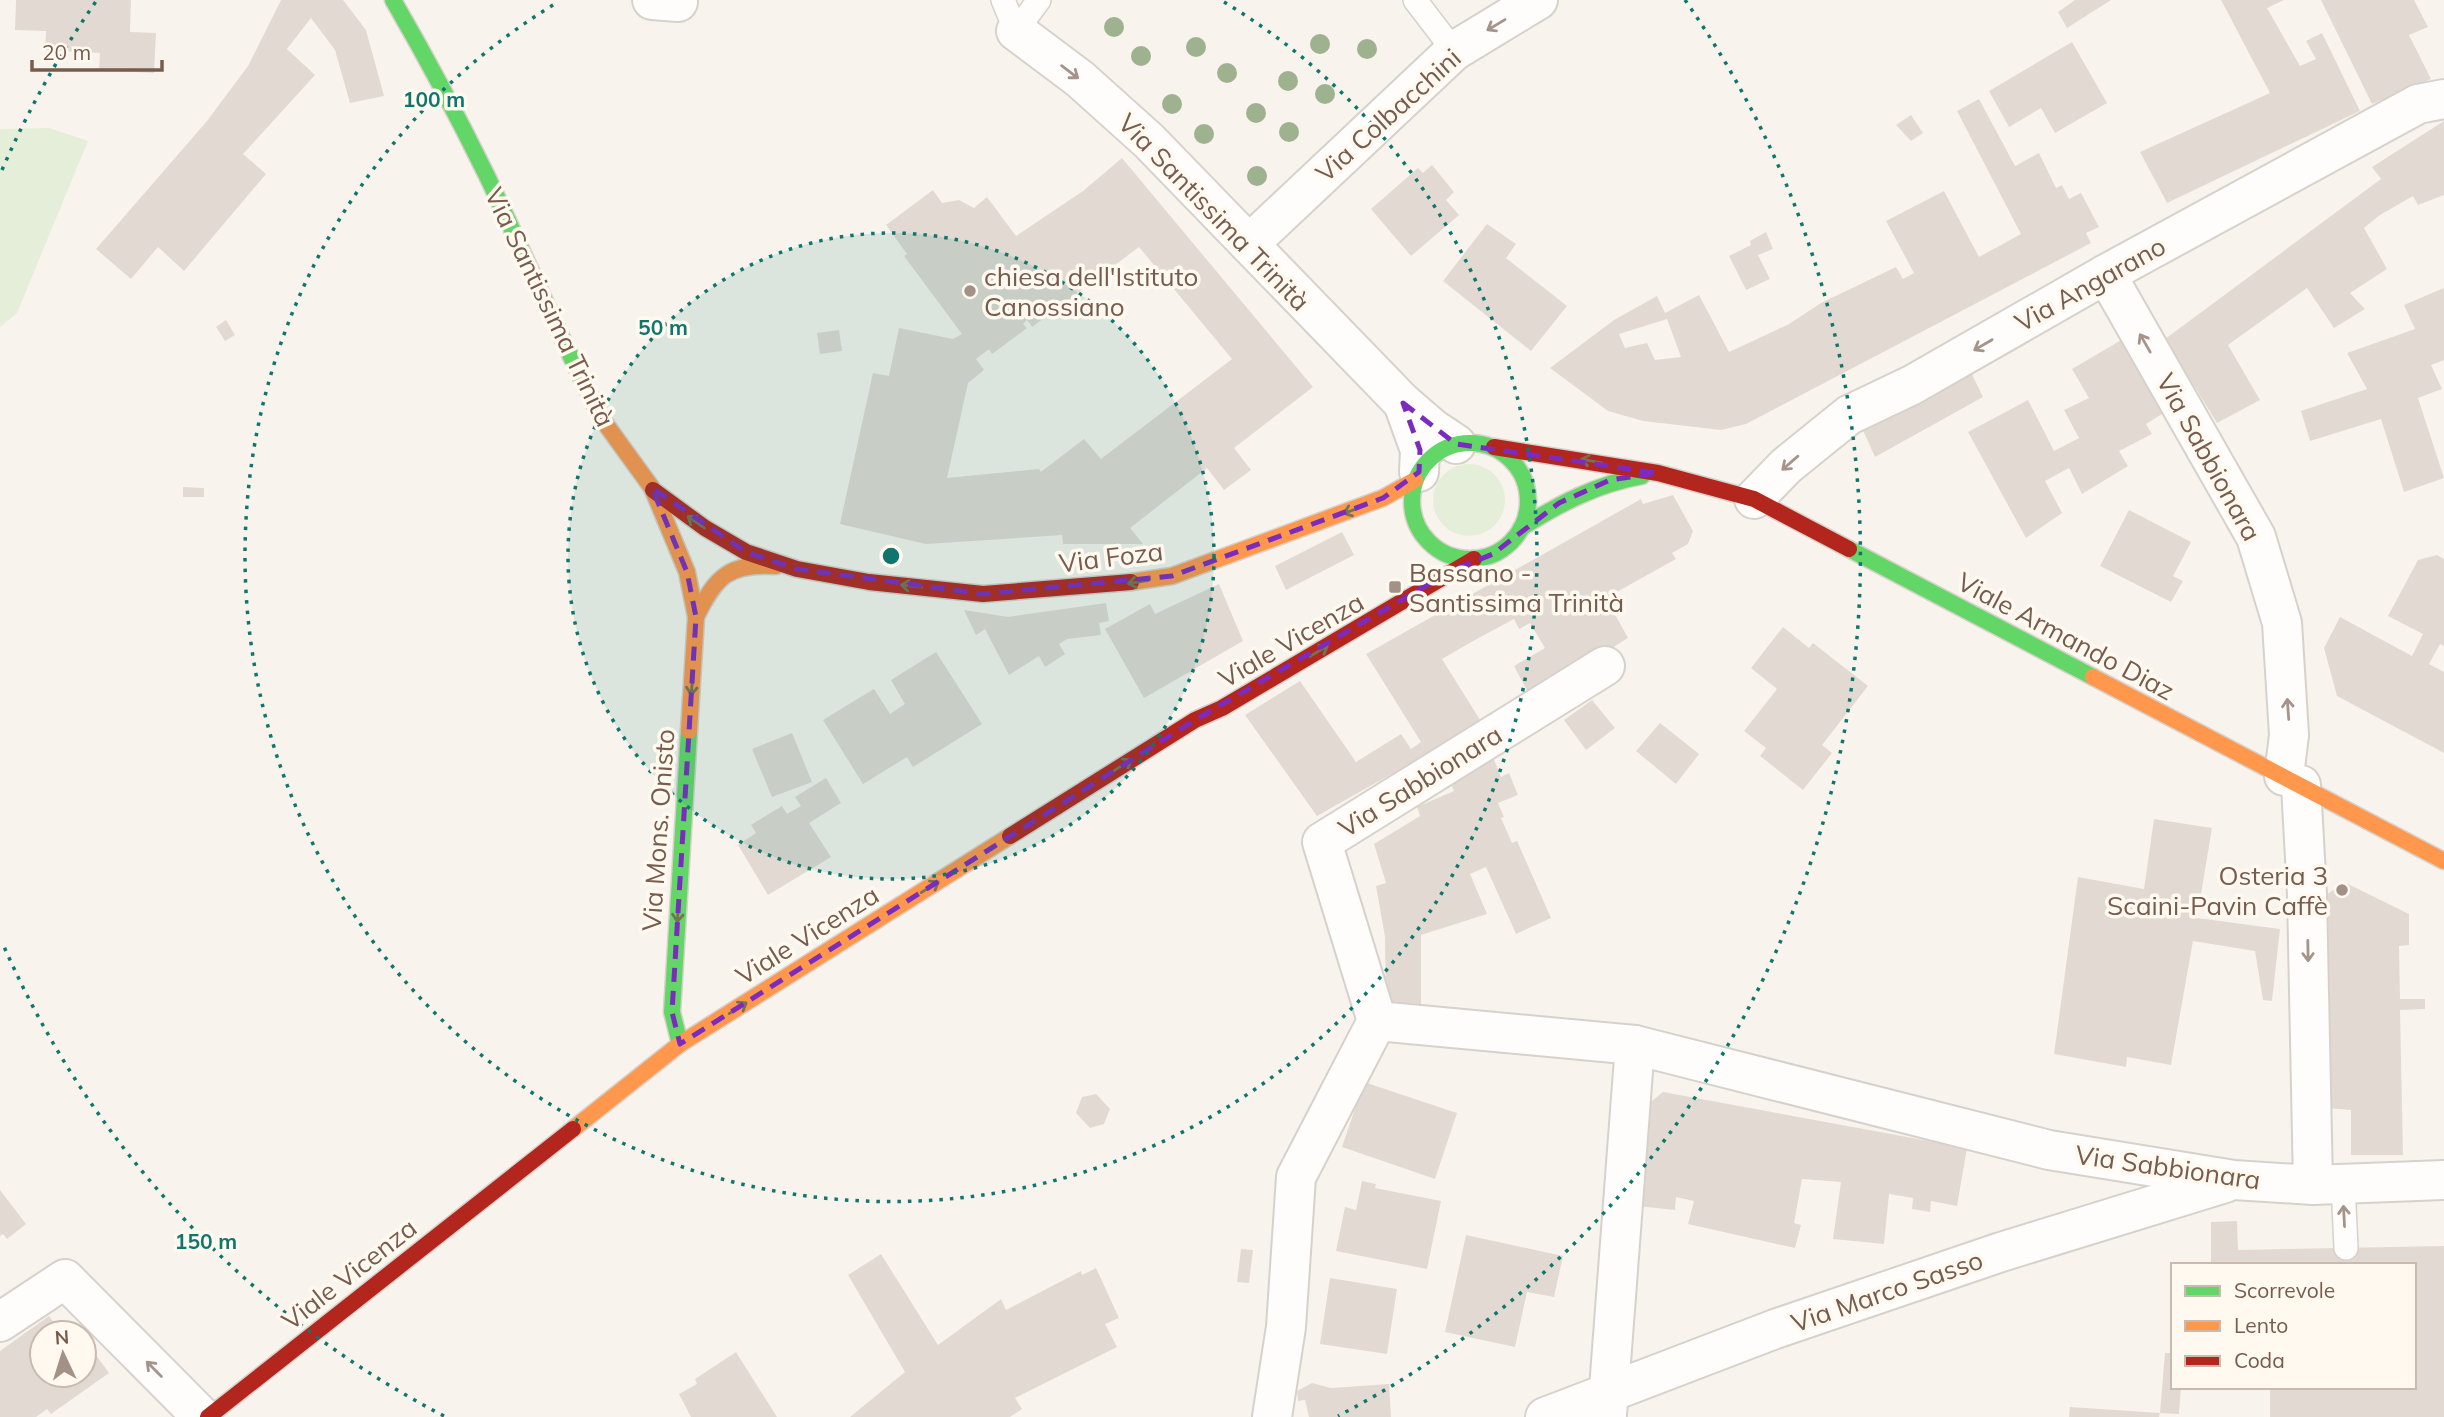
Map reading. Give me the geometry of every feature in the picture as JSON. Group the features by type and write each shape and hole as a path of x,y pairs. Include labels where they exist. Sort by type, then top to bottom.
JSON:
{"street":[{"name":"Via Santissima Trinità","path":"393,0 430,64 486,174 583,384 609,432 652,488 687,572 696,617"},
{"name":"Via Colbacchini","path":"1248,244 1454,51 1538,0"},
{"name":"Via Santissima Trinità","path":"1009,16 1149,141 1403,404 1456,444"},
{"name":"Via Angarano","path":"1754,499 1786,466 1849,415 1912,385 2106,274 2418,104 2444,99"},
{"name":"Via Sabbionara","path":"1605,666 1322,842 1377,1021 1635,1045 2049,1150 2234,1180 2328,1185 2306,871 2292,781 2282,623 2256,537 2106,274"},
{"name":"Via Santissima Trinità","path":"1403,404 1420,450 1417,476"},
{"path":"1475,442 1494,447 1516,466 1528,491 1527,510 1521,528 1510,544 1493,554 1474,559 1455,557 1437,549 1423,536 1414,519 1411,499 1417,476 1439,451 1456,444 1475,442"},
{"name":"Viale Armando Diaz","path":"1494,447 1658,473 1754,499 2444,861"},
{"name":"Viale Armando Diaz","path":"1521,528 1559,503 1610,480 1658,473"},
{"name":"Via Foza","path":"696,617 709,587 725,571 758,564 869,582 983,594 1136,583 1172,576 1383,498 1417,476"},
{"name":"Via Foza","path":"652,488 705,528 746,552 797,569"},
{"name":"Viale Vicenza","path":"208,1417 680,1044 1195,720 1234,702 1474,559"},
{"name":"Via Mons. Onisto","path":"680,1044 672,1012 696,617"},
{"path":"1272,1417 1286,1327 1296,1177 1377,1021"},
{"path":"1608,1405 1635,1045"},
{"name":"Via Marco Sasso","path":"1545,1417 1608,1405 1774,1329 1926,1277 2234,1180"},
{"path":"2328,1185 2444,1180"},
{"path":"0,1322 65,1279 202,1417"}],"lane":[{"path":"1009,16 1039,0"},
{"path":"1415,0 1454,51"},
{"path":"2328,1185 2346,1248"}],"highlighted area":[{"path":"1403,403 1456,444 1658,473 1610,480 1559,503 1493,554 1453,570 1195,720 680,1044 672,1012 696,617 687,572 652,488 746,552 797,569 983,594 1172,576 1383,498 1419,472 1420,450"}],"green space":[{"path":"49,128 88,141 17,313 0,327 0,129"},
{"path":"1469,464 1489,470 1499,480 1505,500 1499,520 1489,530 1469,536 1449,530 1439,520 1433,500 1439,480 1449,470"}],"building":[{"path":"16,0 131,0 130,32 156,33 154,73 99,70 100,53 45,50 46,31 15,30"},
{"path":"281,0 343,0 366,30 384,96 350,103 335,50 311,18 287,49 315,75 243,154 266,174 184,271 158,247 131,279 96,249 207,121 248,66"},
{"path":"2075,0 2111,0 2067,28 2058,12"},
{"path":"2221,0 2284,0 2267,8 2300,66 2316,59 2306,41 2322,33 2360,111 2167,203 2140,152 2270,93"},
{"path":"2321,0 2414,0 2428,27 2409,35 2431,79 2372,104"},
{"path":"2072,42 2107,103 2055,133 2041,108 2009,127 1989,91"},
{"path":"1979,99 2015,166 2039,153 2056,188 2062,185 2069,199 2081,193 2099,227 2086,233 2091,243 1746,424 1721,430 1643,421 1608,411 1550,368 1614,320 1657,296 1665,313 1699,295 1729,352 1789,324 1821,303 1896,267 1903,279 1914,273 1886,221 1944,191 1979,257 2021,234 1957,111","holes":["1667,319 1681,357 1655,360 1647,343 1625,348 1619,334"]},
{"path":"1911,115 1923,133 1911,141 1896,125"},
{"path":"2444,121 2444,195 2418,205 2413,196 2380,215 2364,228 2387,269 2350,293 2365,309 2334,328 2307,288 2228,345 2260,400 2217,423 2165,339 2381,179 2372,167"},
{"path":"1122,158 1313,387 1234,448 1251,470 1224,490 1207,468 1130,528 1143,544 1063,544 1062,535 926,544 840,524 873,373 889,376 899,328 953,339 962,334 904,256 907,254 886,225 933,190 942,203 959,200 974,208 987,197 1016,236 1083,191","holes":["1139,247 1232,359 1101,459 1084,439 1041,472 1039,469 947,478 968,383 984,370 976,359 989,349 992,354 1027,328 1023,324 1027,320 1032,327"]},
{"path":"1432,165 1454,192 1446,200 1459,215 1411,256 1371,209 1418,168 1423,173"},
{"path":"1487,224 1516,244 1506,258 1567,306 1531,351 1443,281"},
{"path":"1766,232 1773,249 1758,255 1770,279 1746,290 1729,256 1751,245 1750,241"},
{"path":"2444,288 2444,360 2431,365 2442,389 2418,398 2444,478 2404,492 2381,419 2310,441 2301,411 2367,389 2347,353 2415,329 2404,305"},
{"path":"226,320 235,335 225,341 216,327"},
{"path":"839,330 842,351 820,354 817,333"},
{"path":"2128,336 2170,409 2146,424 2152,434 2119,451 2128,466 2082,494 2069,468 2045,481 2062,513 2026,538 1968,432 2028,400 2054,451 2079,438 2064,410 2089,398 2072,369"},
{"path":"1966,362 1983,397 1875,457 1858,419"},
{"path":"183,487 204,488 204,497 183,497"},
{"path":"1673,495 1693,531 1688,544 1672,553 1676,559 1606,598 1628,638 1531,698 1514,666 1545,648 1530,623 1519,629 1514,619 1475,640 1442,659 1482,723 1317,816 1245,715 1300,681 1356,762 1401,734 1411,749 1421,742 1366,654 1641,499 1643,504"},
{"path":"2129,510 2191,542 2173,576 2183,581 2171,602 2100,566"},
{"path":"1342,532 1354,555 1286,590 1275,566"},
{"path":"2437,555 2444,559 2444,646 2440,644 2429,664 2444,672 2444,753 2337,696 2324,648 2340,617 2412,656 2423,634 2388,616 2418,560"},
{"path":"1219,584 1243,641 1144,698 1105,629 1150,604 1155,614"},
{"path":"1106,603 1109,621 1099,623 1101,635 1067,639 1059,644 1065,654 1045,667 1039,656 1009,675 985,629 976,635 964,610 1008,617"},
{"path":"1783,627 1809,648 1813,643 1868,686 1822,745 1832,753 1803,790 1760,756 1766,748 1744,731 1777,689 1751,668"},
{"path":"936,652 982,724 913,767 907,757 863,784 823,720 874,689 890,714 905,704 891,680"},
{"path":"1592,700 1615,728 1586,750 1564,720"},
{"path":"1660,723 1699,754 1676,784 1636,751"},
{"path":"792,733 812,782 772,797 752,749"},
{"path":"1490,750 1501,777 1509,773 1518,795 1498,803 1504,817 1501,818 1512,843 1517,841 1551,918 1516,934 1486,867 1470,874 1487,914 1421,935 1421,1007 1386,1006 1385,937 1376,886 1386,883 1374,844 1420,816 1417,807 1454,791 1446,773"},
{"path":"826,778 841,803 809,823 831,857 768,895 738,845 756,833 751,825 782,806 787,814 801,806 795,797"},
{"path":"2154,819 2212,828 2197,918 2280,929 2272,1001 2263,1000 2255,951 2193,941 2171,1065 2127,1057 2126,1067 2054,1054 2078,877 2144,889"},
{"path":"2344,882 2409,914 2409,945 2399,946 2400,999 2425,999 2425,1009 2400,1010 2403,1155 2351,1155 2351,1110 2324,1108 2325,896"},
{"path":"1364,1082 1457,1113 1435,1179 1342,1147"},
{"path":"1663,1092 1967,1148 1957,1206 1931,1201 1930,1212 1912,1209 1913,1198 1889,1194 1884,1244 1833,1239 1841,1182 1802,1179 1794,1223 1801,1225 1795,1248 1688,1224 1694,1201 1676,1197 1675,1210 1637,1206 1648,1104"},
{"path":"1096,1094 1110,1109 1104,1124 1090,1128 1076,1113 1082,1097"},
{"path":"1362,1181 1376,1184 1375,1188 1441,1201 1427,1269 1336,1251 1345,1207 1356,1210"},
{"path":"0,1190 26,1224 7,1239 3,1234 0,1236"},
{"path":"2237,1221 2238,1250 2444,1246 2444,1417 2270,1417 2270,1390 2416,1389 2416,1263 2211,1263 2211,1222"},
{"path":"1466,1235 1563,1256 1554,1297 1527,1292 1515,1347 1445,1332"},
{"path":"1241,1249 1253,1250 1249,1283 1237,1282"},
{"path":"881,1254 938,1345 1001,1299 1006,1310 1081,1271 1082,1275 1096,1268 1119,1318 1105,1324 1117,1347 1015,1398 1022,1409 1010,1417 850,1417 905,1372 848,1275"},
{"path":"1330,1278 1397,1289 1387,1354 1320,1344"},
{"path":"28,1331 28,1389 86,1389 51,1414 47,1409 36,1417 0,1417 0,1351"},
{"path":"736,1352 777,1417 691,1417 679,1394 697,1384 695,1379"},
{"path":"2165,1353 2171,1353 2171,1389 2181,1389 2179,1414 2160,1413"},
{"path":"98,1358 109,1373 98,1381"},
{"path":"1312,1383 1331,1388 1389,1384 1391,1417 1309,1417 1305,1400 1298,1401 1297,1391"},
{"path":"2070,1407 2160,1413 2159,1417 2069,1417"}],"traffic: fast":[{"path":"393,0 475,152 602,419"},
{"path":"1470,443 1492,447 1511,460 1524,479 1528,501 1524,523 1511,542 1492,555 1470,559 1448,555 1429,542 1416,523 1412,501 1416,479 1429,460 1448,447 1470,443"},
{"path":"1521,528 1579,496 1609,484 1642,476"},
{"path":"1849,549 2093,677"},
{"path":"680,1044 672,1012 689,731"}],"traffic: slow":[{"path":"602,419 652,488 687,572 696,617 689,731"},
{"path":"1131,582 1172,576 1383,498 1415,480"},
{"path":"696,617 710,591 726,575 746,567 776,566"},
{"path":"2093,677 2444,861"},
{"path":"573,1129 680,1044 1010,836"}],"traffic: jam":[{"path":"1494,447 1658,473 1754,499 1849,549"},
{"path":"653,490 705,528 746,552 797,569 869,582 983,594 1131,582"},
{"path":"1010,836 1195,720 1222,708 1474,559"},
{"path":"208,1417 573,1129"}],"place":[{"name":"chiesa dell'Istituto Canossiano","path":"970,291"},
{"name":"Bassano - Santissima Trinità","path":"1395,587"},
{"name":"Osteria 3 Scaini-Pavin Caffè","path":"2342,890"}]}
